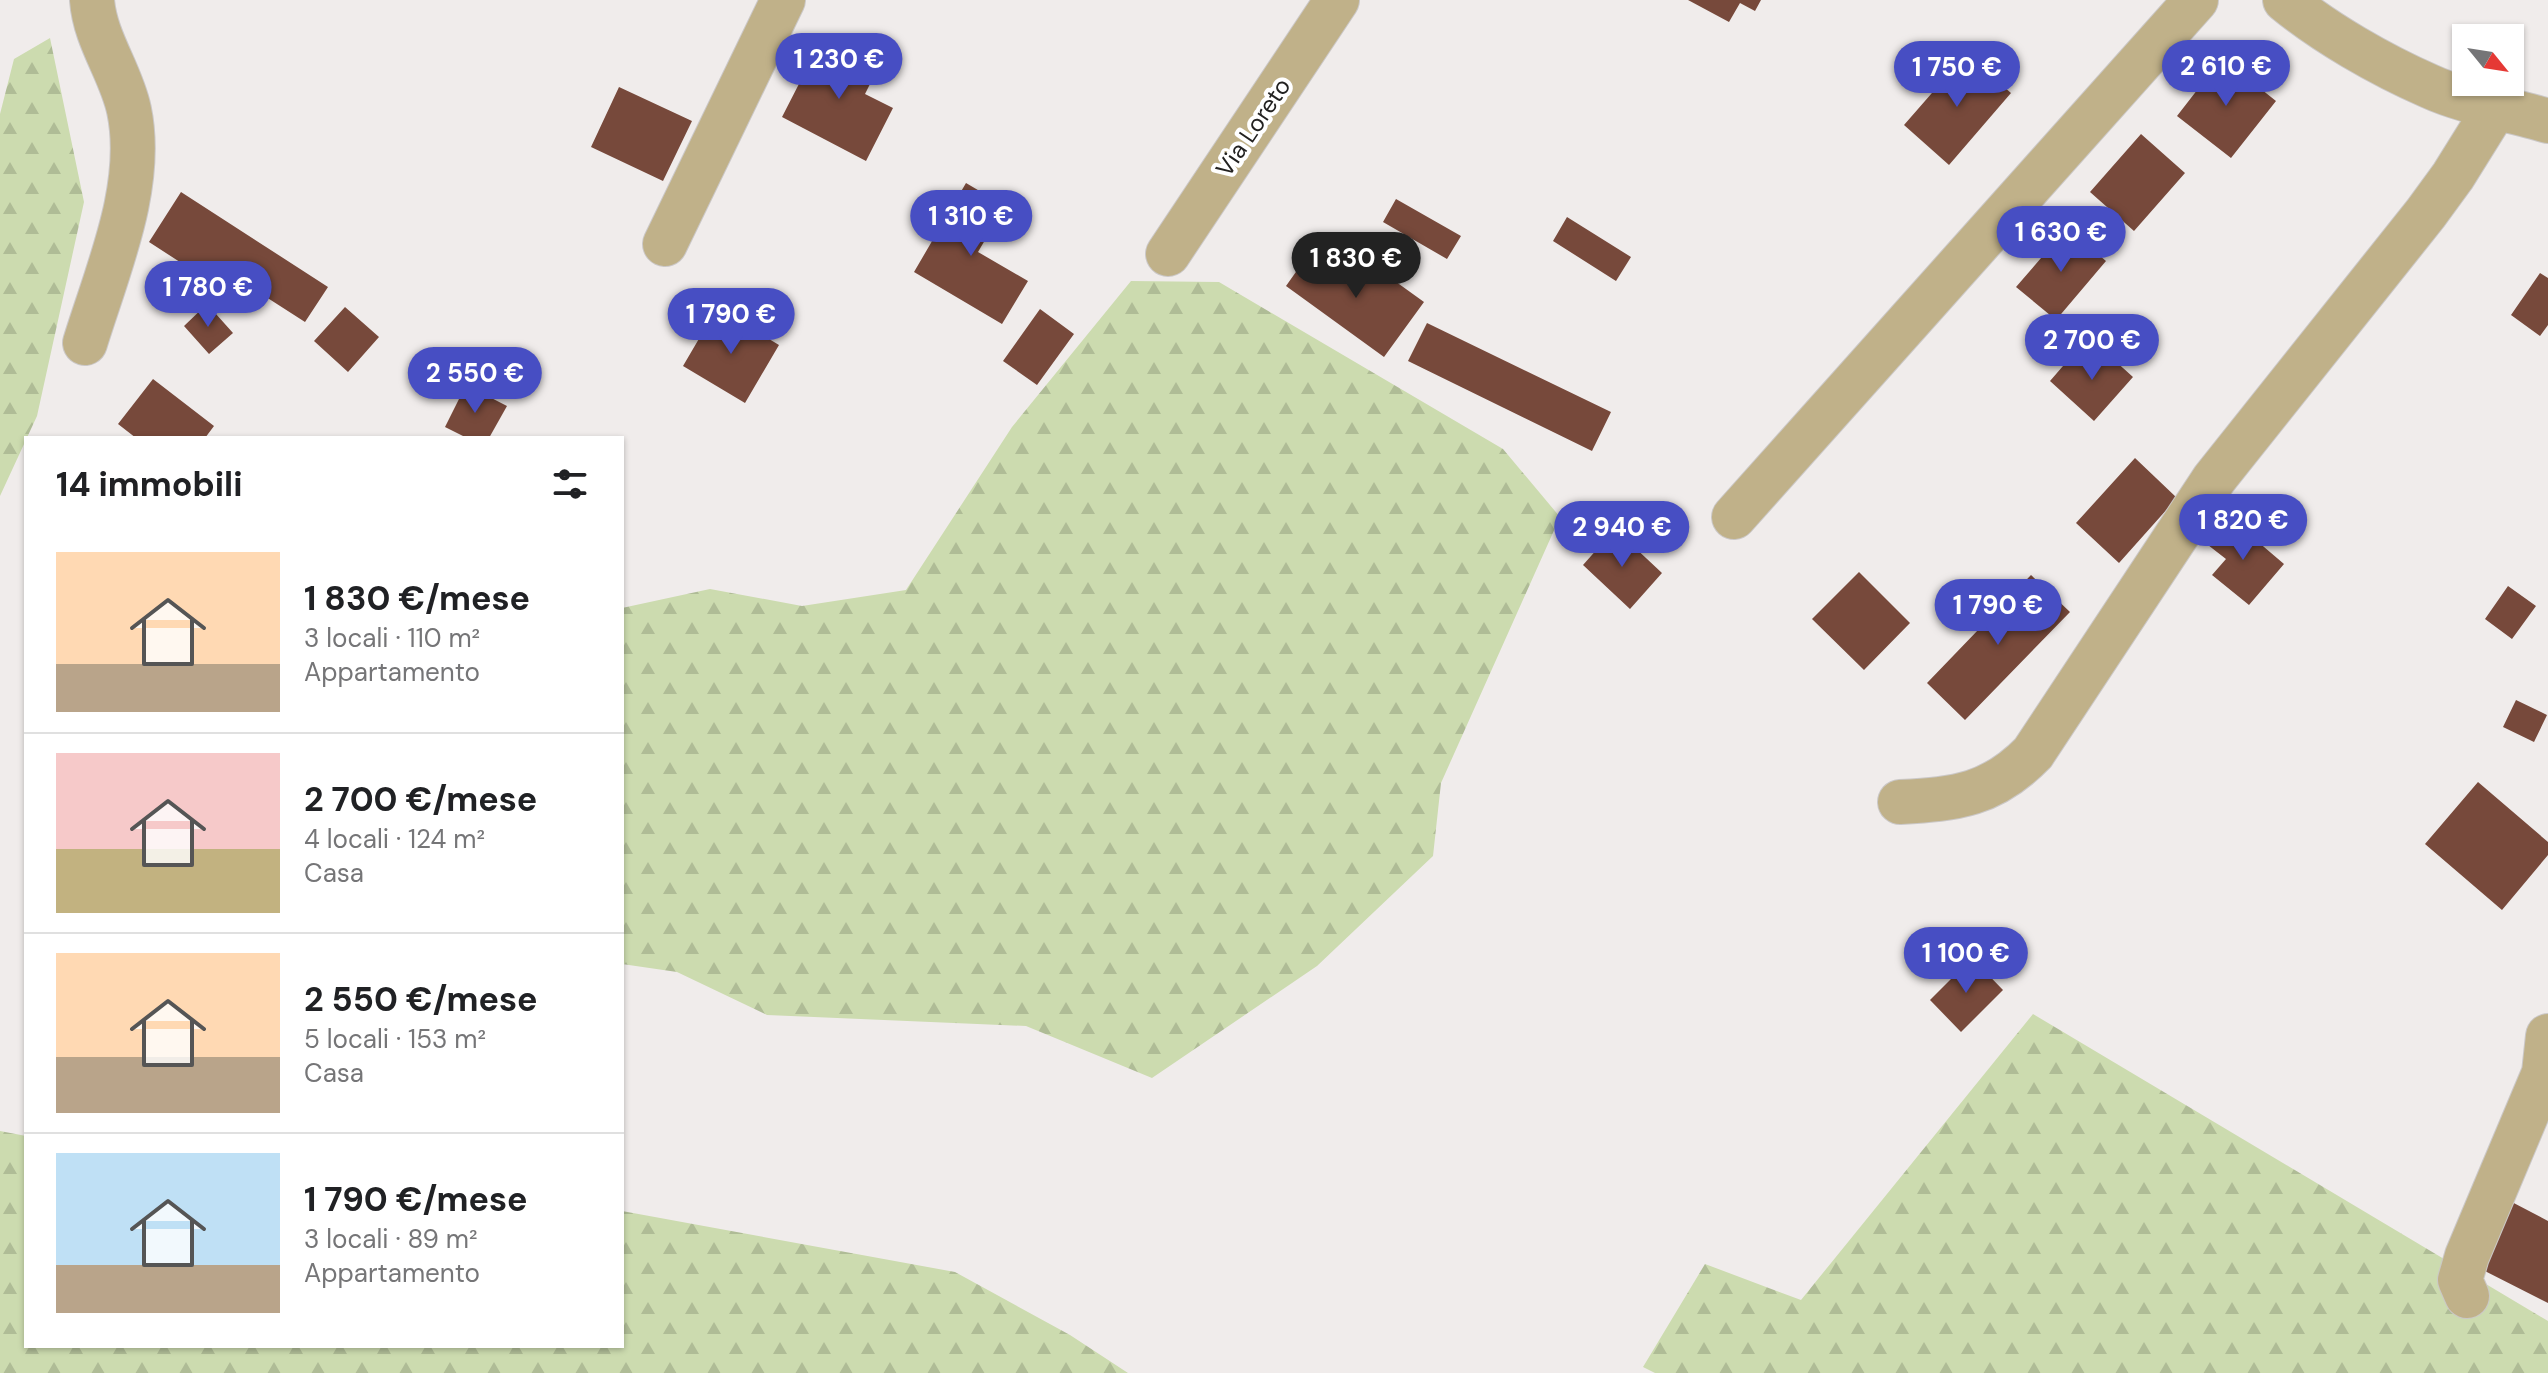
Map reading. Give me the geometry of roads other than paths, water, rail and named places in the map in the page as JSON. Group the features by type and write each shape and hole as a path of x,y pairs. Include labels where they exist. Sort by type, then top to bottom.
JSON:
{"street":[{"path":"85,343 127,204 134,134 128,106 94,19 92,0"},
{"path":"665,244 783,0"},
{"name":"Via Loreto","path":"1168,254 1337,0"},
{"path":"1734,517 2196,0"},
{"path":"2285,0 2332,34 2430,87 2548,121"},
{"path":"1900,802 1946,800 1982,790 2014,772 2033,753 2214,479 2426,213 2496,107"},
{"path":"2467,1296 2460,1280 2467,1256 2544,1073 2548,1036"}]}
